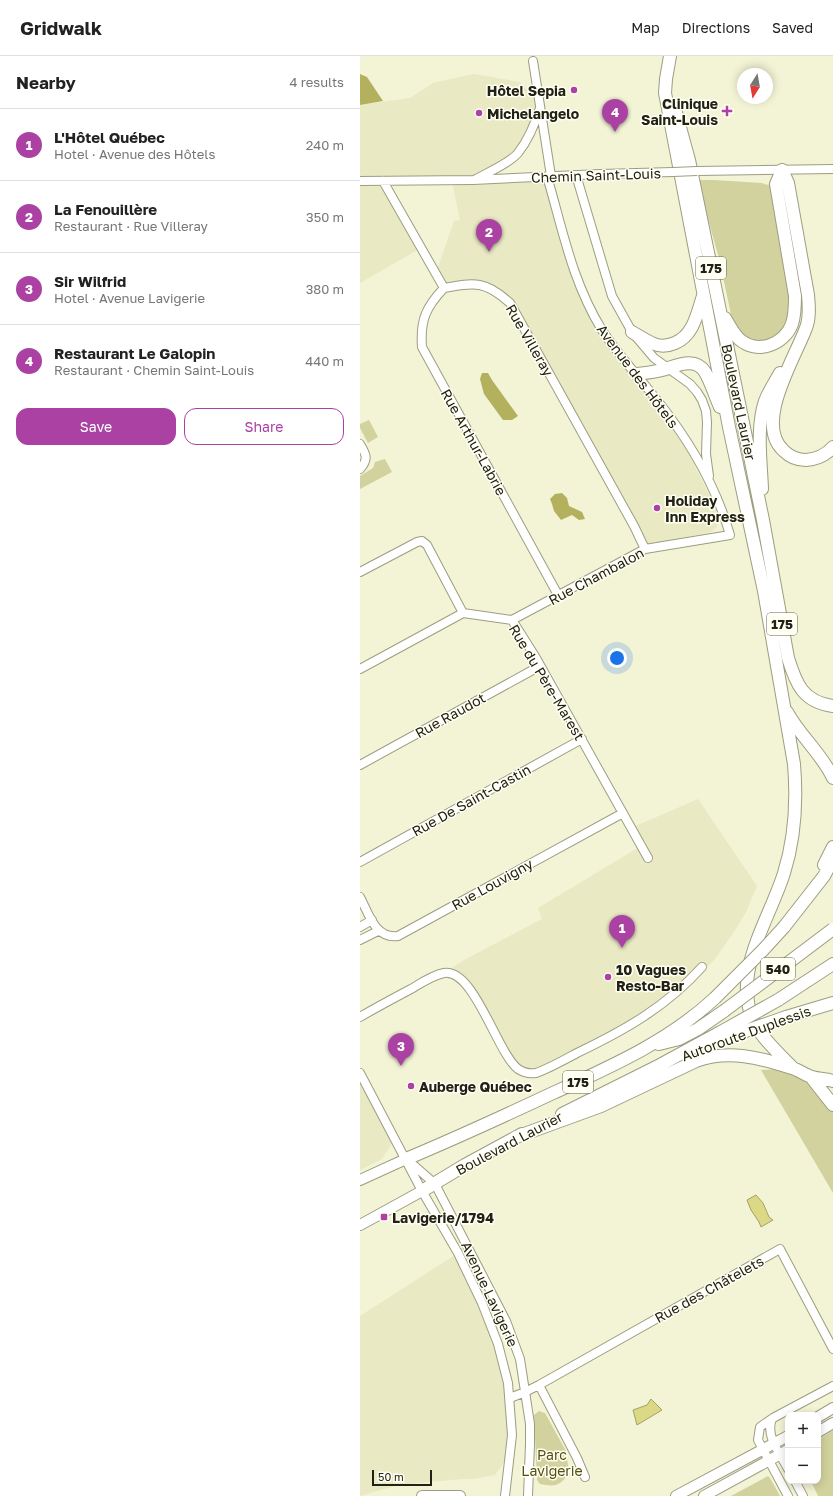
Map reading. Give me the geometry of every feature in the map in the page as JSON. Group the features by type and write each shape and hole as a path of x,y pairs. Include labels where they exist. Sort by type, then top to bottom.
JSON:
{"highway":[{"name":"Boulevard Laurier","path":"670,56 665,93 729,427 764,591 779,680"},
{"name":"Boulevard Laurier","path":"666,79 689,160 763,520 788,658 794,678 806,695 825,705 833,706"},
{"path":"719,306 733,332 740,340 751,345 764,346 778,342 784,337 791,325 795,308 795,296 776,184 782,170"},
{"path":"782,170 788,183 810,313 807,327 780,388 774,408 774,434 777,443 782,449 789,456 798,459 805,460 816,458 833,447"},
{"path":"632,332 650,342 663,346 669,346 682,340 692,326 704,294"},
{"path":"763,520 760,437 762,414 768,394 797,348"},
{"path":"637,374 669,368 680,364 696,364 705,372 729,427"},
{"path":"779,680 787,712 794,724 829,769 833,778"},
{"path":"779,680 794,764 796,788 793,829 784,873 760,931 752,957 748,976 747,995 750,1010 760,1031 793,1068"},
{"path":"807,898 833,847"},
{"path":"648,1046 678,1028 701,1011 763,950 784,927 824,876 833,859"},
{"name":"Autoroute Duplessis","path":"648,1046 679,1039 698,1029 833,928"},
{"path":"720,1036 832,964"},
{"name":"Autoroute Duplessis","path":"660,1065 720,1036 830,1004"},
{"name":"Boulevard Laurier","path":"406,1159 581,1080 648,1046"},
{"path":"516,1137 601,1106 707,1057 732,1055 793,1068 811,1077 833,1081"},
{"name":"Boulevard Laurier","path":"422,1191 516,1137 660,1065"},
{"path":"811,1077 833,1105"}],"main road":[{"name":"Boulevard Laurier","path":"360,1180 406,1159"},
{"name":"Boulevard Laurier","path":"360,1225 422,1191"},
{"path":"821,1415 833,1408"},
{"path":"821,1430 833,1423"},
{"path":"676,1496 785,1438"},
{"path":"704,1496 784,1452"},
{"path":"422,1496 460,1496"}],"street":[{"name":"Avenue des Hôtels","path":"533,62 541,105 549,176 571,264 585,298 604,332 670,418 710,480"},
{"path":"473,180 497,168 518,154 533,130 541,105"},
{"name":"Chemin Saint-Louis","path":"360,181 473,180 697,171 833,169"},
{"name":"Avenue des Hôtels","path":"576,175 612,296 632,332 654,358 690,384 702,400 707,422 706,454 710,480 730,535"},
{"path":"383,181 444,288"},
{"name":"Rue Villeray","path":"444,288 462,284 483,285 498,292 510,303 646,549"},
{"name":"Rue Arthur-Labrie","path":"444,288 432,300 424,316 421,332 422,346 558,595"},
{"path":"360,444 366,455 366,462 360,469"},
{"name":"Rue Chambalon","path":"512,620 646,549 730,535"},
{"path":"360,572 417,542 422,541 427,545 463,613 360,669"},
{"name":"Rue du Père-Marest","path":"463,613 512,620 582,739 648,858"},
{"name":"Rue Raudot","path":"360,765 540,666"},
{"name":"Rue De Saint-Castin","path":"360,862 582,739"},
{"name":"Rue Louvigny","path":"378,931 383,935 390,937 398,936 623,813"},
{"path":"360,897 378,931 360,940"},
{"path":"360,927 372,920"},
{"path":"360,1017 431,978 444,973 456,975 461,978 473,994 514,1065 525,1073 536,1073 608,1038 639,1021 676,993 702,967"},
{"name":"Avenue Lavigerie","path":"360,1073 422,1191 458,1252 482,1303 498,1344 506,1371 510,1398 512,1435 505,1496"},
{"name":"Avenue Lavigerie","path":"406,1159 435,1184 506,1321 520,1359 530,1424 528,1496"},
{"name":"Rue des Châtelets","path":"510,1398 539,1385 780,1249 833,1349"},
{"path":"539,1385 577,1458 585,1477"},
{"path":"788,1496 758,1440 760,1427 773,1418 833,1386"},
{"path":"773,1418 769,1426 770,1436 775,1444 784,1452"},
{"path":"797,1484 803,1496"}],"shaded area":[{"path":"360,74 367,77 383,101 360,105"},
{"path":"474,74 520,82 541,105 517,154 474,180 551,176 549,201 573,282 586,311 597,329 663,414 689,454 713,503 718,517 717,527 711,532 657,543 645,549 510,303 483,285 444,288 436,273 454,221 460,220 452,181 383,181 421,248 360,283 360,105 410,98 433,83"},
{"path":"482,373 488,373 518,416 512,420 503,420 484,394 480,379"},
{"path":"562,493 567,498 569,506 582,512 585,519 579,520 572,515 561,520 554,511 550,499 555,494"},
{"path":"698,799 757,886 746,912 736,929 715,959 676,997 540,1071 519,1069 465,983 444,973 464,960 542,919 538,908 641,846 631,828"},
{"path":"360,1073 394,1140 382,1159 360,1170"},
{"path":"756,1195 763,1203 769,1217 773,1220 761,1227 747,1200"},
{"path":"458,1253 469,1276 508,1383 509,1455 495,1475 473,1479 398,1485 360,1496 360,1316"},
{"path":"651,1399 662,1410 637,1425 633,1410 647,1405"}],"green space":[{"path":"697,180 762,183 768,184 772,190 791,310 784,329 770,340 756,342 743,336 733,324 719,258"},
{"path":"369,420 378,437 368,443 360,428 360,424"},
{"path":"385,459 392,472 360,489 360,476 373,468 375,462"},
{"path":"776,1069 808,1080 833,1105 833,1193 761,1070"},
{"name":"Parc Lavigerie","path":"539,1411 545,1413 566,1451 569,1472 560,1483 554,1485 540,1484 537,1480 534,1415"},
{"path":"833,1430 833,1496 818,1496 812,1484 821,1484 821,1438"},
{"path":"768,1476 780,1496 731,1496"}],"place":[{"name":"Hôtel Sepia","path":"574,90"},
{"name":"Clinique Saint-Louis","path":"727,111"},
{"name":"Michelangelo","path":"479,113"},
{"name":"Restaurant Le Galopin","path":"615,132"},
{"name":"La Fenouillère","path":"489,252"},
{"name":"Holiday Inn Express","path":"657,508"},
{"name":"L'Hôtel Québec","path":"622,948"},
{"name":"10 Vagues Resto-Bar","path":"608,977"},
{"name":"Sir Wilfrid","path":"401,1066"},
{"name":"Auberge Québec","path":"411,1086"},
{"name":"Lavigerie/1794","path":"384,1217"}]}
